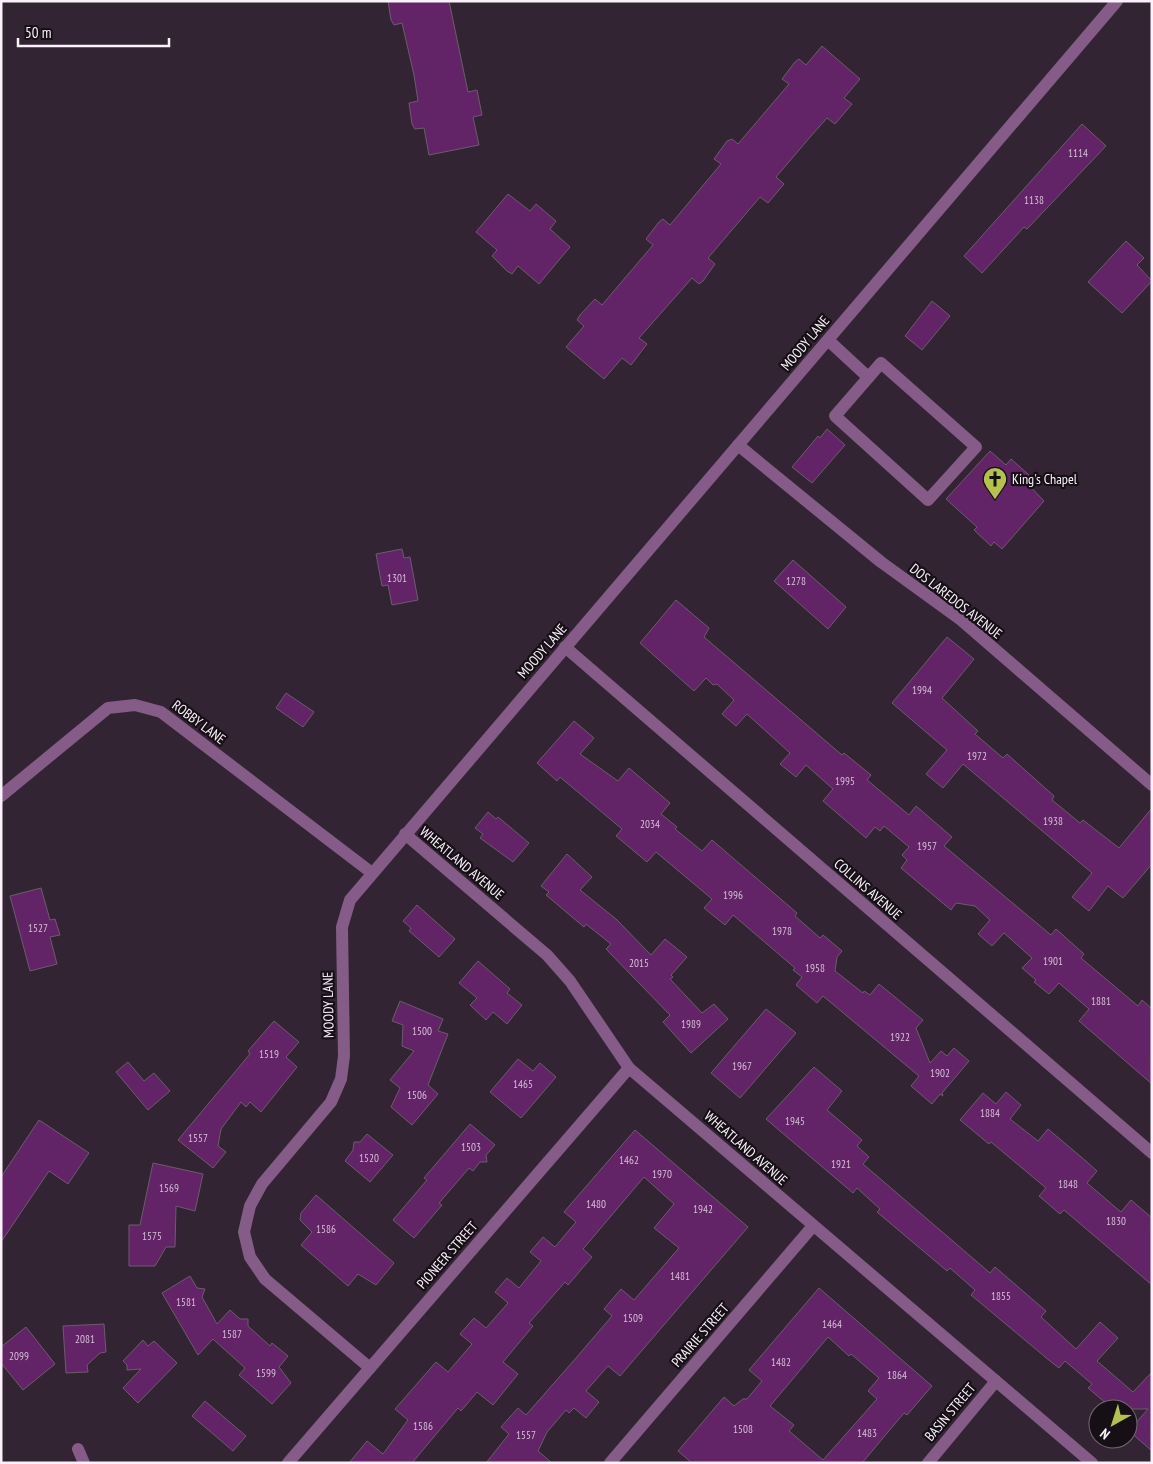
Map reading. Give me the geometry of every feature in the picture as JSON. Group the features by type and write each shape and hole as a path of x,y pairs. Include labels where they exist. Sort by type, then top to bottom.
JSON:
{"street":[{"name":"MOODY LANE","path":"370,1368 265,1279 250,1257 244,1232 250,1206 262,1184 331,1102 341,1079 344,1056 342,928 350,900 1117,1"},
{"path":"828,340 868,377"},
{"path":"881,363 976,448 928,500 835,416 868,377 881,363"},
{"name":"DOS LAREDOS AVENUE","path":"738,445 880,562 961,620 1152,785"},
{"name":"COLLINS AVENUE","path":"565,647 1152,1153"},
{"name":"ROBBY LANE","path":"1,796 108,708 135,705 162,712 372,873"},
{"name":"WHEATLAND AVENUE","path":"405,834 547,955 570,981 629,1068 1092,1463"},
{"name":"PIONEER STREET","path":"288,1463 629,1068"},
{"name":"PRAIRIE STREET","path":"610,1463 813,1226"},
{"name":"BASIN STREET","path":"928,1463 996,1381"},
{"path":"78,1449 84,1463"}],"building":[{"path":"388,1 449,1 468,92 477,90 482,115 473,117 479,145 429,155 424,128 415,129 412,124 409,103 418,101 414,75 402,23 394,25 391,20"},
{"path":"822,46 860,79 844,98 852,104 835,124 827,118 776,177 784,184 768,203 760,197 708,258 715,264 703,281 699,284 692,278 639,338 647,344 631,365 622,358 604,379 566,347 584,326 577,320 580,315 595,299 602,305 653,245 646,239 659,222 663,219 670,225 721,164 714,159 727,141 732,139 738,144 789,84 782,79 795,62 799,59 806,65"},
{"path":"1082,124 1106,146 1027,229 1024,227 982,273 964,256"},
{"path":"508,194 530,211 536,204 556,221 550,229 570,247 539,284 518,266 512,274 507,271 492,256 497,250 476,232"},
{"path":"1126,241 1144,258 1137,265 1152,281 1122,313 1088,282"},
{"path":"932,301 950,316 922,350 905,336"},
{"path":"827,429 845,445 812,483 792,467 818,436 820,438"},
{"name":"King's Chapel","path":"990,451 1006,465 1011,459 1029,475 1024,480 1044,501 1002,549 994,542 991,546 974,530 977,527 946,499"},
{"path":"402,549 404,558 410,557 418,600 392,605 388,585 382,586 376,554"},
{"path":"793,560 846,607 828,629 774,581"},
{"path":"676,600 709,628 704,637 842,755 844,753 871,775 867,780 909,815 916,806 952,837 944,846 1051,935 1056,929 1084,954 1081,958 1138,1006 1142,1000 1152,1009 1152,1084 1079,1021 1089,1009 1059,983 1049,994 1034,982 1036,980 1022,968 1032,958 1004,933 992,946 978,934 990,920 975,906 956,903 951,910 901,868 907,860 902,855 909,847 884,826 880,831 875,827 866,838 823,801 833,789 806,765 796,777 780,764 790,753 747,714 736,726 722,714 734,700 717,684 713,685 706,678 694,691 640,643"},
{"path":"947,637 974,659 942,698 978,731 975,734 1003,758 1007,754 1054,796 1052,800 1080,823 1083,820 1119,848 1152,808 1152,864 1123,898 1108,886 1089,911 1072,897 1092,873 963,764 943,788 926,774 947,750 892,703"},
{"path":"286,693 314,712 303,727 276,708"},
{"path":"574,721 594,738 580,754 618,781 629,768 670,803 661,814 677,827 675,829 702,851 712,840 797,913 795,916 820,938 823,935 842,951 837,957 835,971 863,993 864,991 870,995 879,984 923,1020 916,1028 930,1063 941,1051 947,1056 954,1048 969,1061 942,1093 943,1096 940,1094 932,1104 911,1086 919,1076 823,996 817,1003 796,985 802,977 793,970 795,968 733,915 725,925 704,908 712,899 656,852 647,862 616,836 622,829 560,777 557,781 537,763"},
{"path":"488,812 496,819 498,817 529,843 513,862 480,838 483,834 475,828"},
{"path":"567,854 592,877 580,890 616,919 651,955 665,939 687,957 671,975 673,977 670,979 702,1013 714,1004 728,1019 691,1053 663,1022 670,1015 606,949 611,944 586,924 584,927 546,895 549,892 541,886"},
{"path":"41,888 50,920 55,919 60,935 50,937 57,964 30,971 10,896"},
{"path":"417,905 455,939 439,957 409,931 411,928 403,921"},
{"path":"478,961 510,989 507,993 522,1005 507,1024 493,1012 486,1020 470,1005 477,998 459,983"},
{"path":"400,1001 443,1019 438,1031 448,1034 428,1085 438,1094 412,1125 391,1107 400,1088 390,1080 414,1051 402,1046 403,1025 392,1021"},
{"path":"766,1009 796,1033 740,1098 711,1073"},
{"path":"274,1021 299,1042 286,1057 297,1067 261,1112 250,1102 246,1107 241,1102 221,1129 218,1146 226,1152 213,1168 178,1140 250,1054 248,1051"},
{"path":"518,1059 533,1071 540,1063 556,1077 521,1118 490,1092"},
{"path":"128,1062 144,1081 154,1073 170,1091 148,1110 116,1072"},
{"path":"814,1067 842,1091 827,1110 862,1140 857,1146 869,1157 863,1164 990,1273 995,1267 1046,1311 1041,1317 1076,1349 1100,1322 1118,1338 1097,1361 1133,1392 1152,1372 1152,1451 1138,1439 1138,1421 1148,1409 1138,1409 1138,1399 1101,1399 1088,1388 1092,1384 1065,1361 1059,1368 971,1295 975,1290 950,1268 947,1271 877,1212 880,1209 857,1188 853,1193 766,1119"},
{"path":"1006,1092 1021,1105 1010,1119 1038,1141 1048,1129 1097,1171 1087,1183 1121,1212 1131,1200 1152,1218 1152,1285 1064,1210 1060,1214 1039,1196 1046,1188 991,1142 989,1144 960,1120 983,1093 996,1104"},
{"path":"39,1120 89,1153 68,1184 49,1171 1,1242 1,1177"},
{"path":"470,1124 495,1145 486,1155 487,1162 480,1162 473,1171 469,1168 439,1203 442,1205 414,1238 393,1220 427,1180 424,1178"},
{"path":"635,1130 748,1227 620,1376 608,1366 586,1391 599,1402 586,1418 574,1408 569,1413 566,1410 547,1432 538,1451 552,1463 486,1463 509,1434 501,1427 518,1408 526,1415 576,1358 612,1316 604,1309 621,1289 634,1300 679,1248 654,1228 674,1204 644,1177 583,1249 592,1257 568,1285 565,1282 529,1323 533,1326 503,1362 518,1374 493,1405 477,1392 461,1411 458,1408 412,1463 349,1463 367,1441 383,1454 408,1420 395,1409 436,1362 448,1372 472,1344 460,1334 474,1318 486,1328 508,1303 495,1292 507,1278 519,1288 541,1261 530,1252 543,1237 555,1247 576,1222 564,1212"},
{"path":"367,1134 393,1155 370,1182 345,1161 353,1150 354,1142 360,1142"},
{"path":"153,1163 203,1174 195,1211 176,1206 175,1247 166,1247 155,1266 129,1266 129,1225 140,1225"},
{"path":"316,1195 394,1263 376,1285 358,1274 348,1286 301,1245 312,1232 300,1220 301,1213"},
{"path":"190,1276 197,1288 205,1289 202,1297 217,1324 230,1310 240,1319 248,1319 248,1326 270,1346 272,1343 288,1356 279,1367 291,1383 272,1404 239,1375 245,1368 213,1339 198,1355 162,1293"},
{"path":"819,1288 932,1386 907,1415 904,1413 862,1463 692,1463 678,1451 724,1397 734,1406 743,1399 747,1399 762,1381 749,1370","holes":["828,1337 849,1356 851,1354 879,1378 868,1391 877,1399 823,1460 789,1431 794,1425 770,1406"]},
{"path":"104,1324 106,1352 100,1353 87,1365 88,1372 66,1373 63,1326"},
{"path":"26,1327 55,1364 23,1390 1,1363 1,1347"},
{"path":"143,1340 148,1346 154,1341 177,1363 138,1403 123,1388 141,1369 127,1370 127,1365 123,1361"},
{"path":"205,1401 246,1436 233,1451 192,1416"}],"place":[{"name":"King's Chapel","path":"995,500"}]}
